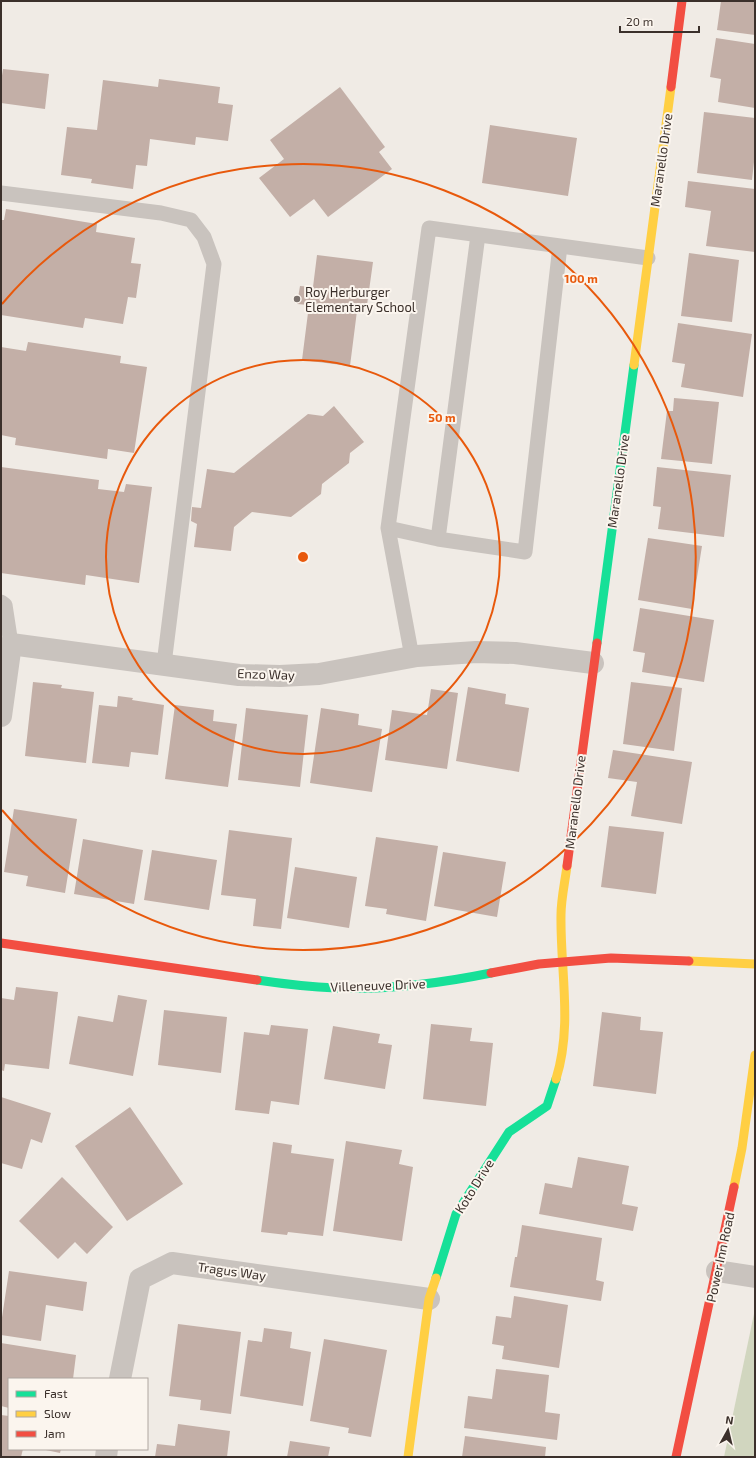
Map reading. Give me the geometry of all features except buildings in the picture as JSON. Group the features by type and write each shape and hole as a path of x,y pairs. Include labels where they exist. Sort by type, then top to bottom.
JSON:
{"street":[{"name":"Maranello Drive","path":"562,961 560,914 682,1"},
{"name":"Enzo Way","path":"10,644 239,674 280,676 319,674 412,658 476,652 515,653 593,664"},
{"path":"1,716 10,644"},
{"name":"Villeneuve Drive","path":"1,943 294,985 338,988 405,986 471,977 539,964 611,958 755,964"},
{"name":"Koto Drive","path":"408,1457 429,1299 456,1214 509,1132 547,1106 560,1062 565,1031 565,1001 562,961"},
{"name":"Power Inn Road","path":"676,1457 717,1271 742,1148 755,1055"},
{"name":"Tragus Way","path":"120,1378 140,1279 172,1263 429,1299"},
{"path":"717,1271 755,1277"}],"lane":[{"path":"1,193 161,213 191,220 204,237 214,264 164,664"},
{"path":"412,658 388,528 429,228 648,258"},
{"path":"438,539 478,235"},
{"path":"388,528 438,539 525,552 560,246"},
{"path":"1,602 5,605 10,644"}],"green space":[{"path":"755,1309 755,1457 724,1457"}],"traffic: fast":[{"path":"597,643 634,365"},
{"path":"257,980 316,987 375,988 434,983 491,973"},
{"path":"436,1278 456,1214 509,1132 547,1106 556,1079"}],"traffic: slow":[{"path":"634,365 671,87"},
{"path":"556,1079 564,1038 565,1018 561,915 567,866"},
{"path":"689,961 755,964"},
{"path":"734,1187 742,1148 755,1055"},
{"path":"408,1457 429,1299 436,1278"}],"traffic: jam":[{"path":"671,87 682,1"},
{"path":"567,866 597,643"},
{"path":"1,943 257,980"},
{"path":"491,973 539,964 611,958 689,961"},
{"path":"676,1457 734,1187"}],"place":[{"name":"Roy Herburger Elementary School","path":"297,299"}]}
